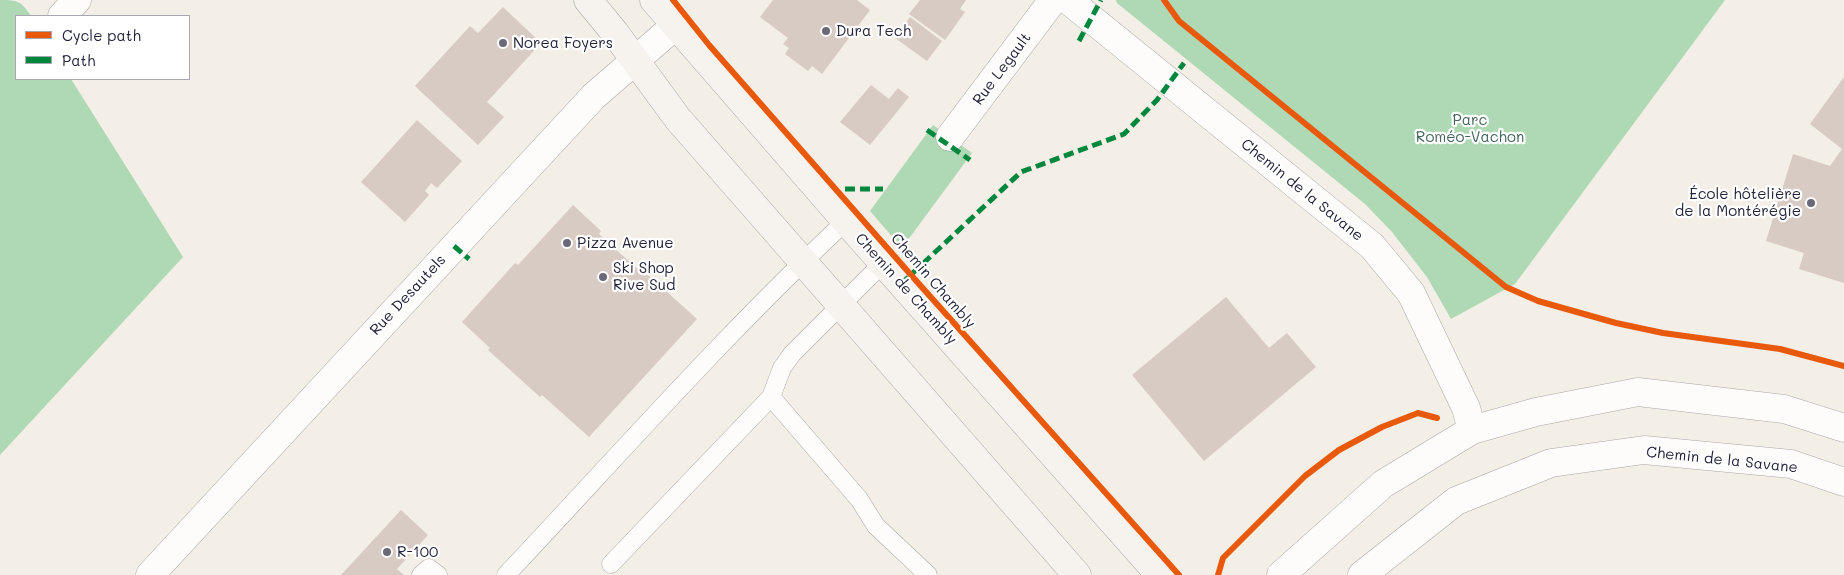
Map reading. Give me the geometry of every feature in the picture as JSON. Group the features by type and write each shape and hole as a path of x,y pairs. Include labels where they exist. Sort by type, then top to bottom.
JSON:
{"main road":[{"path":"588,0 678,119 1077,575"},
{"name":"Chemin de Chambly","path":"654,0 846,222 1160,575"}],"street":[{"path":"63,15 77,0"},
{"name":"Rue Legault","path":"950,137 1053,0"},
{"name":"Chemin de la Savane","path":"1068,0 1372,246 1411,293 1466,408 1472,430"},
{"name":"Rue Desautels","path":"150,575 594,96 676,25"},
{"path":"1280,575 1383,484 1472,430 1536,412 1638,392 1784,409 1844,428"},
{"name":"Chemin de la Savane","path":"1362,575 1456,501 1551,463 1644,450 1791,464 1844,482"}],"lane":[{"path":"506,575 803,262 846,222"},
{"path":"611,564 771,397 782,368 792,354 883,263"},
{"path":"771,397 859,500 876,526 928,575"},
{"path":"421,575 429,568 438,575"}],"green space":[{"path":"0,0 11,0 18,2 30,15 15,15 15,80 72,80 183,257 0,455"},
{"name":"Parc Roméo-Vachon","path":"1116,0 1725,0 1515,284 1451,319 1427,277 1392,232 1365,204 1117,3"},
{"path":"933,125 972,153 902,248 870,211"}],"building":[{"path":"773,0 857,0 870,10 822,74 812,66 808,71 785,54 789,48 783,44 788,38 760,17"},
{"path":"920,0 966,0 960,9 965,12 945,40 909,14"},
{"path":"503,7 541,43 487,102 504,117 478,145 415,86 470,26 478,33"},
{"path":"910,17 942,41 927,61 895,38"},
{"name":"École hôtelière de la Montérégie","path":"1844,77 1844,283 1799,269 1804,253 1766,241 1793,154 1830,166 1842,149 1810,124"},
{"path":"871,85 889,99 898,88 909,97 870,145 840,122"},
{"path":"417,120 462,161 437,188 431,183 425,191 429,195 405,222 361,182"},
{"path":"573,205 601,231 599,234 645,276 647,274 697,319 589,437 542,395 540,397 488,350 490,348 462,322 515,263 518,265"},
{"path":"1226,297 1269,348 1287,333 1316,367 1204,461 1132,375"},
{"name":"R-100","path":"401,510 428,535 397,569 404,575 341,575"}],"marked path":[{"path":"1079,41 1101,0"},
{"path":"901,284 1021,172 1124,134 1157,100 1184,63"},
{"path":"927,130 970,160"},
{"path":"845,189 883,189"},
{"path":"454,246 469,259"}],"cycle path":[{"name":"Chemin Chambly","path":"673,0 709,45 911,275 1179,575"},
{"path":"1164,0 1179,21 1506,287 1538,301 1616,323 1663,333 1780,349 1844,366"},
{"path":"1218,575 1223,558 1305,476 1339,450 1382,427 1418,413 1437,418"}],"place":[{"name":"Dura Tech","path":"826,31"},
{"name":"Norea Foyers","path":"503,43"},
{"name":"École hôtelière de la Montérégie","path":"1811,203"},
{"name":"Pizza Avenue","path":"567,243"},
{"name":"Ski Shop Rive Sud","path":"603,277"},
{"name":"R-100","path":"387,552"}]}
